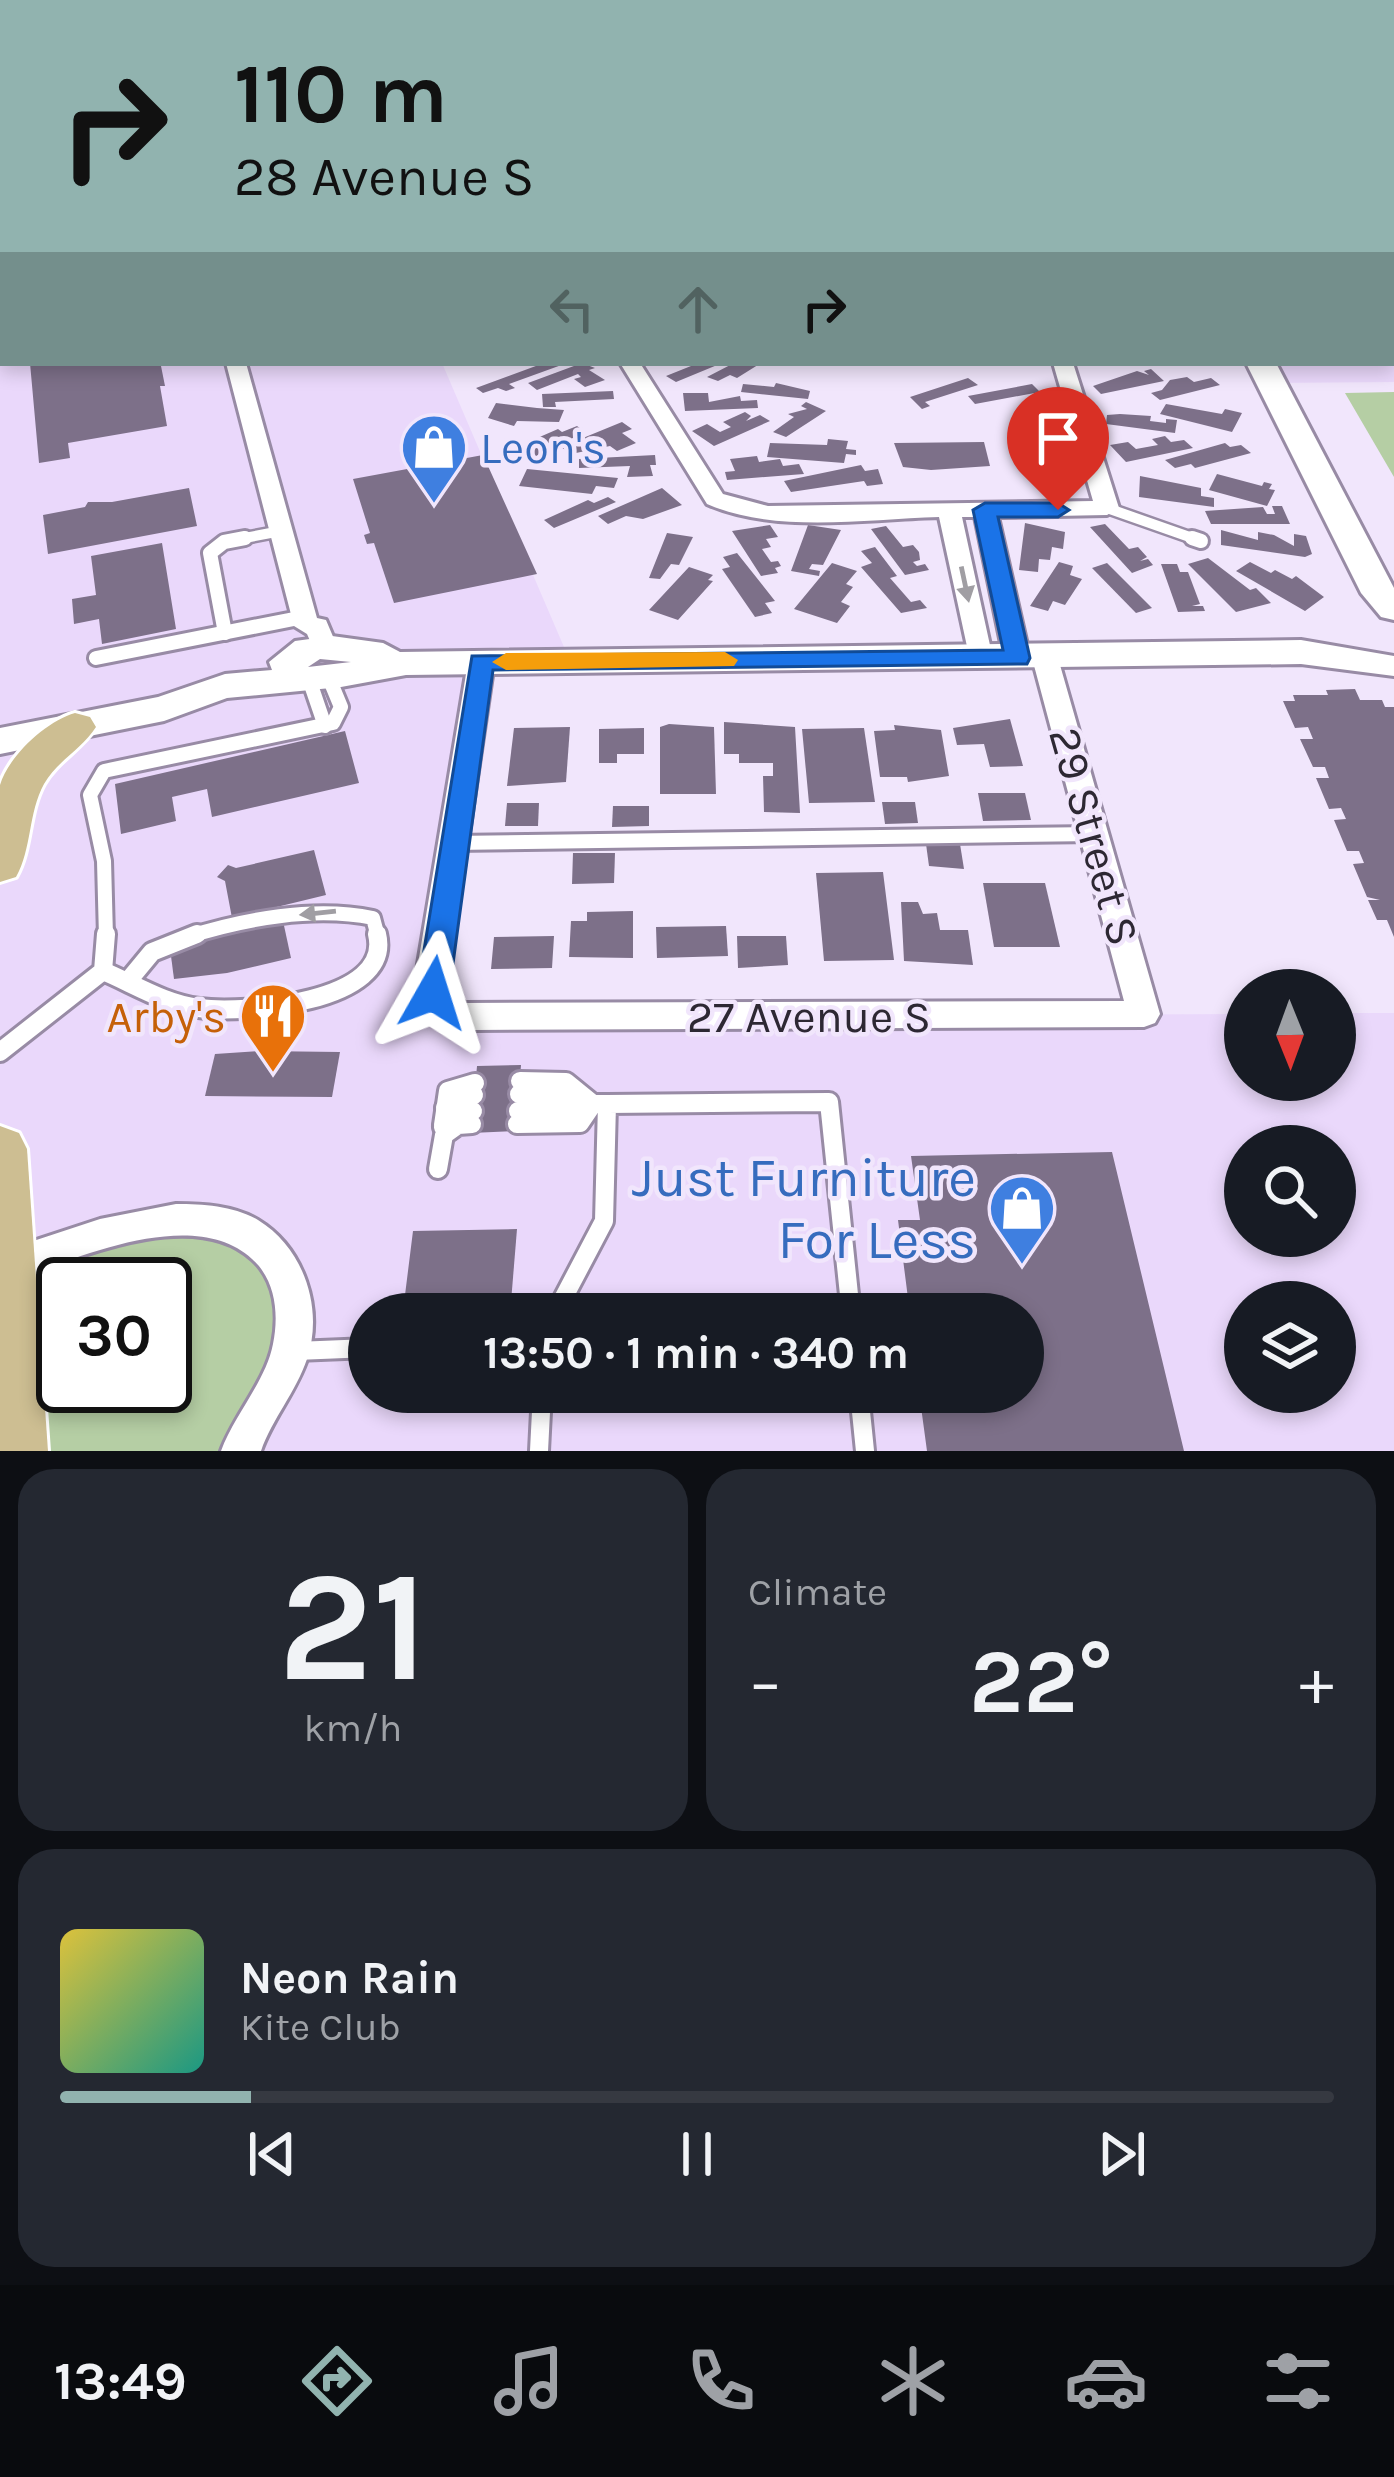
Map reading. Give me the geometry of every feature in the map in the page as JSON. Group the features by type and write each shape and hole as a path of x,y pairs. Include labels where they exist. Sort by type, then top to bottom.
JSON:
{"main road":[{"path":"0,865 16,791 31,765 75,727"},
{"path":"0,1149 2,1267 16,1451"}],"street":[{"path":"237,366 313,656"},
{"path":"631,366 715,499 736,508 767,513 1106,508 1064,366"},
{"path":"0,741 167,707 235,685 250,687 313,656 406,663 1014,658 1301,652 1385,634 1262,366"},
{"name":"29 Street S","path":"949,510 1094,834 1144,1014"},
{"name":"29 Street S","path":"985,510 1014,658"},
{"path":"453,844 481,662"},
{"name":"27 Avenue S","path":"453,844 433,993 446,1009 473,1018 1144,1014"},
{"path":"2,1267 114,1231 169,1220 219,1222 259,1238 282,1266 296,1304 291,1351 241,1451"}],"lane":[{"path":"1106,508 1201,542"},
{"path":"225,633 210,553 224,542 281,531"},
{"path":"0,1052 103,971 108,923 105,844 90,796 104,771 325,726 338,720 341,712 313,656 225,633 96,658"},
{"path":"453,844 1094,834"},
{"path":"103,971 167,1000 201,1008 254,1009 309,1000 344,988 366,974 379,956 381,933 373,917 355,910 280,918 172,942 136,966 128,981"},
{"path":"600,1104 580,1123 518,1103 570,1093 600,1104 829,1102 849,1293"},
{"path":"438,1169 443,1124 454,1100 474,1103 458,1125 443,1124"},
{"path":"566,1293 604,1221 600,1104"},
{"path":"291,1351 348,1349"},
{"path":"539,1451 541,1413"},
{"path":"861,1413 865,1451"}],"shaded area":[{"path":"0,366 443,366 570,661 481,662 433,970 445,1009 810,1016 1224,1014 1224,1101 1356,1101 1356,1013 1394,1013 1394,1451 241,1451 282,1266 192,1267 192,1257 36,1257 36,1268 5,1268 0,1149"},
{"path":"1262,366 1394,366 1394,382 1271,383"}],"green space":[{"path":"1394,392 1394,477 1345,393"},
{"path":"219,1222 296,1305 241,1451 17,1451 5,1268 36,1261 36,1413 192,1413 192,1257 56,1257"}],"building":[{"path":"30,366 161,366 167,426 68,443 70,458 39,463"},
{"path":"536,366 559,366 509,384 515,388 506,391 498,388 483,393 476,388"},
{"path":"574,366 595,368 589,370 605,380 585,387 574,379 581,377 578,374 537,390 528,383"},
{"path":"691,366 715,366 676,382 666,376"},
{"path":"728,366 756,366 737,378 730,375 718,381 707,377"},
{"path":"1151,369 1164,381 1101,394 1093,386 1137,371 1149,375 1144,371"},
{"path":"1187,377 1194,382 1211,378 1220,385 1160,400 1151,393 1162,390 1170,380"},
{"path":"968,378 978,385 925,402 930,406 922,409 910,397"},
{"path":"776,383 810,391 808,399 741,392 743,384 774,387"},
{"path":"1032,384 1040,392 975,404 968,396"},
{"path":"613,391 614,399 555,402 556,407 543,407 542,394"},
{"path":"683,393 708,393 709,402 740,396 741,401 757,400 758,408 685,411"},
{"path":"806,402 826,411 786,437 773,432 794,417 788,414 807,409 801,406"},
{"path":"496,403 564,410 559,422 517,421 514,426 488,418"},
{"path":"1166,404 1242,413 1232,432 1160,414"},
{"path":"745,412 751,416 746,421 760,415 770,421 714,446 692,431 707,424 720,432 731,427 723,422"},
{"path":"1107,415 1151,416 1150,421 1166,423 1166,419 1177,420 1175,433 1106,424"},
{"path":"622,422 632,429 622,433 636,443 617,451 610,446 571,454 561,447"},
{"path":"577,426 585,432 528,460 505,452 558,429"},
{"path":"1165,436 1171,442 1184,440 1193,448 1126,462 1110,445 1128,442 1136,449 1158,445 1152,439"},
{"path":"828,439 848,441 846,449 856,450 856,455 846,454 844,463 767,457 770,443 827,445"},
{"path":"984,442 990,466 931,470 903,467 894,443"},
{"path":"1225,443 1241,445 1251,453 1195,468 1191,464 1175,468 1165,460"},
{"name":"Leon's","path":"483,455 537,574 394,603 374,543 367,544 364,535 370,533 353,479"},
{"path":"655,455 656,465 650,465 653,476 627,477 630,466 579,468 579,459"},
{"path":"757,456 759,462 780,459 783,466 799,464 804,474 727,480 725,472 735,471 730,459"},
{"path":"861,465 865,471 878,469 883,484 867,486 864,481 791,492 784,481"},
{"path":"527,469 618,478 614,488 596,486 592,494 519,486"},
{"path":"1217,474 1262,486 1272,484 1269,489 1275,490 1267,506 1209,490"},
{"path":"1140,476 1201,488 1201,496 1214,498 1214,507 1139,497"},
{"path":"189,488 197,526 48,554 43,515 85,507 88,502"},
{"path":"662,488 682,505 643,519 626,516 608,524 598,516"},
{"path":"608,497 616,502 554,528 544,520 588,500 594,503"},
{"path":"1272,506 1282,506 1290,524 1211,524 1205,511 1263,507 1267,514 1275,514"},
{"path":"1025,523 1065,532 1063,549 1052,547 1050,560 1039,559 1038,572 1019,570"},
{"path":"1105,524 1129,549 1138,547 1147,557 1140,561 1148,559 1153,565 1132,573 1090,527"},
{"path":"770,525 778,537 766,539 771,547 762,549 771,562 781,566 775,568 778,573 761,576 732,531"},
{"path":"808,525 841,530 823,565 812,564 809,569 820,571 819,576 791,571"},
{"path":"886,526 903,547 913,545 920,560 913,562 929,570 905,575 871,529"},
{"path":"1221,530 1258,540 1258,532 1274,535 1294,546 1294,534 1306,536 1312,554 1305,557 1221,545"},
{"path":"667,533 693,537 679,565 671,564 660,579 649,578"},
{"path":"162,543 176,629 102,644 99,619 74,624 72,599 96,595 91,556"},
{"path":"875,547 897,576 890,578 911,602 920,600 927,608 901,613 861,567 872,563 861,551"},
{"path":"737,553 775,601 765,603 772,613 755,617 722,569 730,567 723,557"},
{"path":"1208,558 1271,603 1236,612 1188,564"},
{"path":"1059,562 1073,566 1070,575 1082,579 1065,605 1053,601 1048,611 1030,606"},
{"path":"1250,562 1271,573 1296,576 1324,597 1305,611 1236,571"},
{"path":"832,563 857,571 846,584 853,587 841,602 850,606 837,623 794,609"},
{"path":"1107,563 1152,608 1136,613 1092,568"},
{"path":"1161,564 1177,564 1180,572 1188,572 1200,604 1192,606 1203,606 1205,611 1178,612"},
{"path":"689,567 713,575 708,580 713,581 678,620 649,610"},
{"path":"1355,689 1360,700 1382,700 1385,707 1394,707 1394,937 1387,920 1377,920 1368,900 1380,900 1367,897 1353,864 1364,863 1359,851 1347,851 1334,820 1346,819 1341,808 1329,809 1316,778 1329,778 1325,767 1313,767 1300,739 1313,739 1308,727 1295,728 1283,701 1295,701 1293,695"},
{"path":"1010,719 1023,766 990,767 984,744 957,745 953,728"},
{"path":"724,722 795,727 800,813 764,812 763,776 773,776 773,763 739,763 739,754 724,754"},
{"path":"894,725 941,730 949,776 908,782 907,777 880,777 874,731 895,730"},
{"path":"570,727 566,782 507,786 514,728"},
{"path":"660,727 714,727 716,794 660,794"},
{"path":"644,728 644,754 617,754 617,763 599,763 599,729"},
{"path":"864,728 875,802 809,803 802,729"},
{"path":"345,731 359,783 212,817 207,789 172,797 176,821 121,834 115,784"},
{"path":"978,793 1025,793 1031,820 983,821"},
{"path":"882,802 915,802 918,823 885,824"},
{"path":"507,803 539,803 538,826 505,826"},
{"path":"613,806 649,806 649,826 612,827"},
{"path":"926,844 960,844 964,869 929,866"},
{"path":"314,850 326,895 232,918 225,881 217,877 228,865 236,868"},
{"path":"573,853 615,853 614,883 572,884"},
{"path":"883,872 894,960 824,961 816,873"},
{"path":"983,883 1045,883 1060,947 994,947"},
{"path":"901,902 918,902 923,914 937,913 940,930 968,930 973,965 904,961"},
{"path":"633,911 633,958 569,957 571,921 587,921 587,912"},
{"path":"283,921 291,958 174,979 171,956 188,943"},
{"path":"726,926 728,956 657,958 656,927"},
{"path":"554,936 552,968 491,969 494,937"},
{"path":"737,936 786,936 788,965 738,968"},
{"name":"Arby's","path":"340,1052 332,1097 205,1096 215,1054"},
{"path":"521,1065 516,1131 471,1133 477,1066"},
{"name":"Just Furniture For Less","path":"1112,1152 1184,1451 927,1451 922,1413 1044,1413 1044,1293 907,1293 898,1220 920,1220 911,1156"},
{"path":"517,1229 512,1293 405,1293 413,1231"}],"slow traffic":[{"path":"506,662 725,660"}],"place":[{"name":"Leon's","path":"434,506"},
{"name":"Arby's","path":"273,1075"},
{"name":"Just Furniture For Less","path":"1022,1267"}],"route":[{"path":"433,993 481,662 1017,658 985,510 1058,510"}]}
